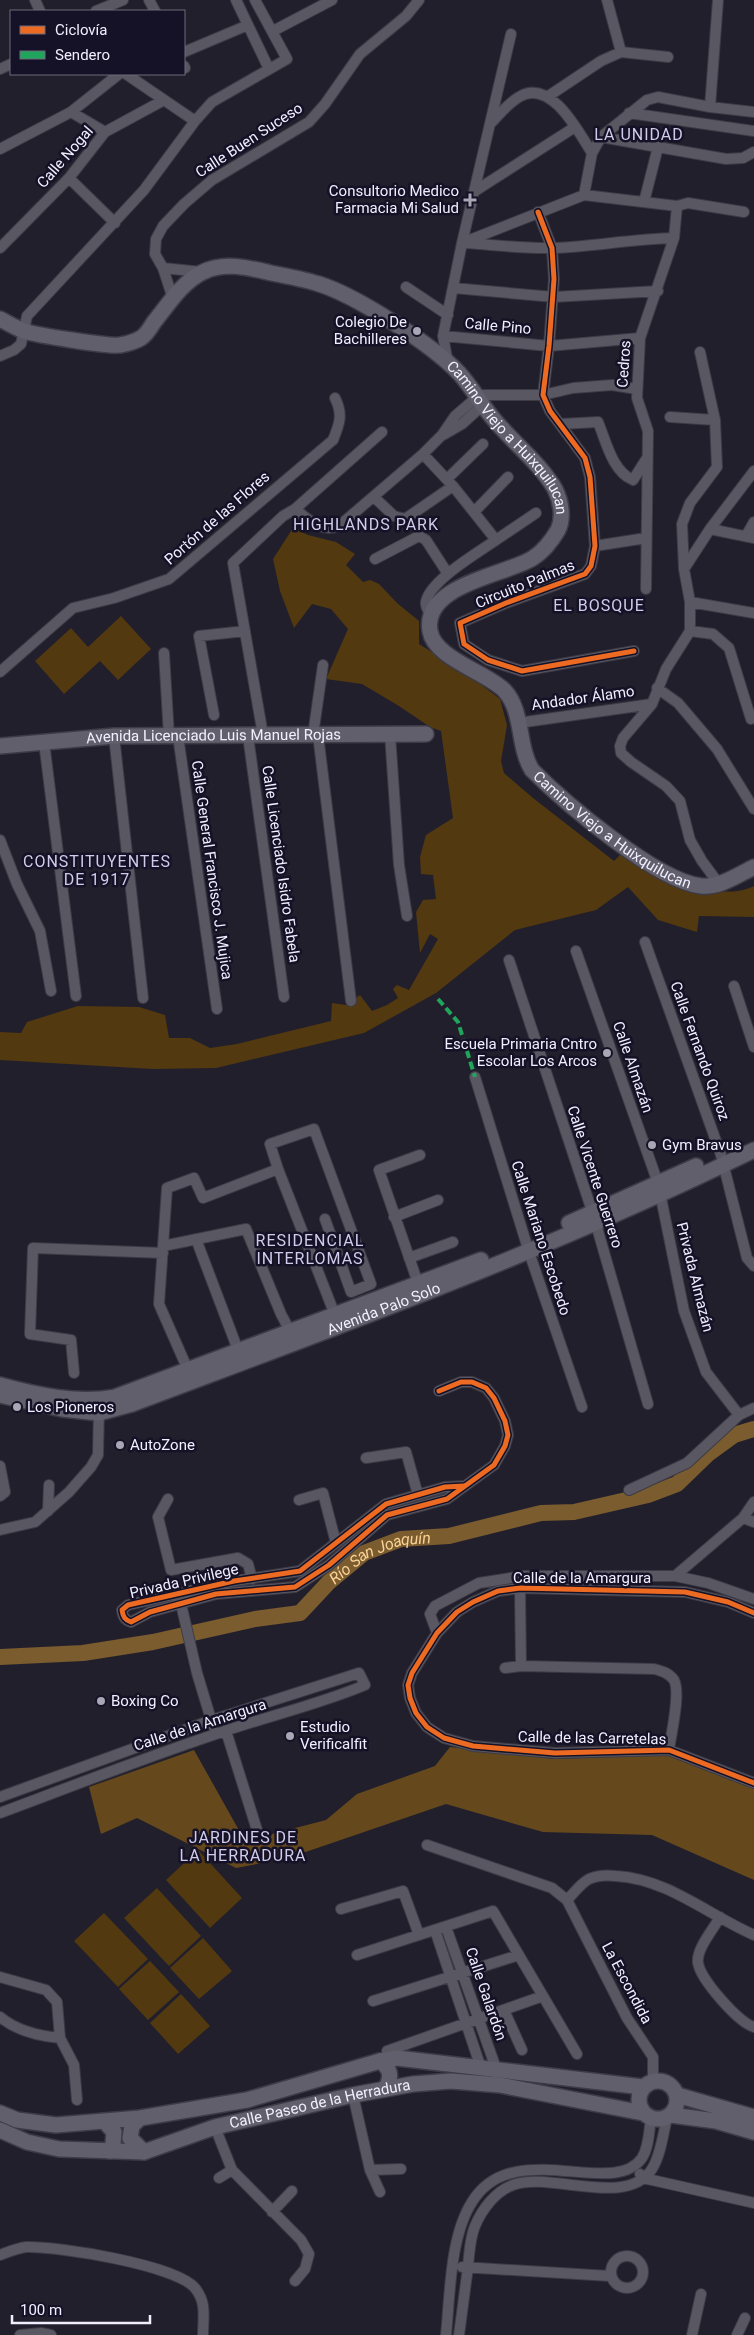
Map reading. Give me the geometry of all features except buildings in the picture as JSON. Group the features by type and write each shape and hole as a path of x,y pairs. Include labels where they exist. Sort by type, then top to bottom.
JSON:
{"main road":[{"name":"Camino Viejo a Huixquilucan","path":"0,319 24,331 118,346 142,338 182,287 202,272 224,266 250,268 319,284 351,297 425,344 448,363 502,430 541,470 556,491 561,509 561,524 544,550 531,560 466,584 445,598 436,607 431,616 430,631 435,641 447,654 496,684 513,702 524,758 532,770 627,850 677,879 701,886 719,884"},
{"name":"Avenida Licenciado Luis Manuel Rojas","path":"0,746 114,736 426,734"},
{"path":"719,884 754,867"},
{"name":"Avenida Palo Solo","path":"723,1160 754,1139"},
{"name":"Avenida Palo Solo","path":"0,1390 62,1409 132,1404 527,1247 594,1219 723,1160 754,1150"},
{"name":"Avenida Palo Solo","path":"99,1406 132,1391 238,1350 370,1302 420,1290"},
{"path":"384,2056 390,2072 386,2088"},
{"name":"Calle Paseo de la Herradura","path":"0,2113 16,2120 56,2125 140,2118 247,2100 384,2056 497,2071 648,2084"},
{"path":"412,2059 405,2068 405,2074 413,2084"},
{"name":"Calle Paseo de la Herradura","path":"0,2130 27,2142 59,2149 144,2152 215,2127 386,2088 451,2081 500,2085 647,2115"},
{"path":"669,2116 677,2106 677,2095 668,2083 648,2084 639,2095 639,2104 647,2115 716,2121 754,2132"},
{"path":"677,2095 754,2117"},
{"path":"140,2118 132,2126 130,2138 144,2152"},
{"path":"105,2122 114,2132 113,2144 110,2150"}],"street":[{"path":"98,10 123,0"},
{"path":"236,0 269,70"},
{"path":"0,356 14,350 21,344 27,316 150,183 194,121 212,102 286,59 273,31 255,0"},
{"path":"273,31 332,0"},
{"name":"Calle Buen Suceso","path":"173,299 163,268 155,254 156,239 163,226 184,204 212,180 309,122 325,104 360,54 406,16 420,0"},
{"path":"607,0 621,52"},
{"path":"710,107 718,0"},
{"path":"185,52 248,25"},
{"path":"448,363 443,336 462,243 511,34"},
{"path":"547,97 594,65 621,52 668,57"},
{"path":"0,149 71,112 118,75"},
{"path":"127,75 194,121"},
{"path":"490,124 510,103 521,95 533,94 547,97 563,109 592,153"},
{"path":"584,195 592,153 601,137 647,100 658,97 710,107 754,112"},
{"name":"Calle Nogal","path":"0,248 69,178 106,132 164,100"},
{"path":"71,112 106,132"},
{"path":"629,114 754,131"},
{"path":"475,191 575,127"},
{"path":"601,137 726,160 743,158 754,152"},
{"path":"644,202 658,147"},
{"path":"69,178 115,223"},
{"path":"462,243 584,195 677,206 688,202 744,212"},
{"name":"Cedros","path":"646,589 648,431 637,398 640,338 658,291 674,238 677,206"},
{"path":"538,212 552,248 554,297 543,395"},
{"path":"462,243 552,248 602,245 638,239 674,238"},
{"path":"163,268 202,272"},
{"path":"406,287 448,315"},
{"path":"453,288 554,297 658,291"},
{"name":"Calle Pino","path":"443,336 549,346 640,338"},
{"path":"700,352 715,420 717,467 690,503 682,524 684,569 690,602 690,632 666,669 652,704 623,738 620,746 621,753 666,786 680,801 690,840 702,862 719,884"},
{"path":"382,432 295,509 322,528 331,529 339,526 423,454 442,435 455,416 478,399 543,395 573,388 612,385 637,390"},
{"name":"Circuito Palmas","path":"543,395 550,410 585,458 590,477 595,546 591,566 585,574 506,603 460,623 464,644 488,660 522,671 634,651"},
{"name":"Portón de las Flores","path":"0,672 73,608 114,598 169,579 333,440 340,422 340,409 334,398"},
{"path":"670,417 715,420"},
{"path":"561,424 598,422 615,464 626,477 633,480 647,458"},
{"path":"374,497 394,516 410,517 450,482 482,444"},
{"path":"423,454 450,482 496,540"},
{"path":"684,569 710,529 754,471"},
{"path":"474,512 508,477"},
{"name":"Calle Licenciado Isidro Fabela","path":"284,997 245,631 233,563 283,516 295,509"},
{"path":"431,616 426,606 426,600 434,587 448,574 536,513"},
{"path":"710,529 750,537 754,522"},
{"path":"375,559 419,536 426,540 448,574"},
{"path":"595,546 646,538"},
{"path":"690,602 754,612"},
{"path":"214,715 199,636 245,631"},
{"path":"690,632 713,634 728,648 752,718"},
{"name":"Calle General Francisco J. Mujica","path":"164,653 174,736 217,1009"},
{"path":"323,665 316,735 352,1001"},
{"path":"657,688 678,703 717,750 754,808"},
{"name":"Andador Álamo","path":"518,722 652,704"},
{"path":"390,734 399,865 406,916"},
{"path":"114,736 143,998"},
{"path":"44,742 76,996"},
{"path":"0,840 17,884 40,931 51,991"},
{"name":"Calle Fernando Quiroz","path":"645,942 723,1160 747,1258 754,1266"},
{"name":"Calle Almazán","path":"576,951 659,1189"},
{"name":"Calle Vicente Guerrero","path":"508,960 594,1219 648,1404"},
{"path":"734,986 754,1047"},
{"name":"Calle Mariano Escobedo","path":"475,1077 527,1247 582,1407"},
{"path":"326,1219 352,1292 371,1284 314,1129 270,1144 335,1315"},
{"path":"420,1155 379,1170 420,1290"},
{"path":"188,1370 159,1304 167,1188 194,1178 203,1198 278,1169"},
{"name":"Privada Almazán","path":"659,1189 684,1311 706,1372 739,1415"},
{"path":"394,1217 438,1200"},
{"path":"74,1373 71,1340 30,1334 33,1248 163,1249 196,1239 246,1229 281,1314 290,1331"},
{"path":"196,1239 238,1350"},
{"path":"409,1258 453,1242"},
{"path":"363,1287 370,1302"},
{"name":"Privada Privilege","path":"439,1391 460,1382 472,1382 486,1388 494,1398 505,1421 508,1435 500,1458 494,1465 447,1499 387,1515 329,1565 295,1588 255,1589 216,1594 150,1612 132,1622 126,1621 123,1616 122,1610 128,1605 175,1594 300,1571 386,1504 445,1487 464,1486"},
{"path":"0,1530 35,1522 81,1479 98,1455 99,1406"},
{"path":"628,1490 686,1463 739,1415 754,1408"},
{"path":"366,1458 406,1452 418,1495"},
{"path":"0,1466 4,1492 0,1496"},
{"path":"48,1511 49,1485"},
{"path":"299,1500 323,1493 336,1543"},
{"path":"168,1499 158,1517 171,1570 238,1558 248,1564 252,1579"},
{"path":"675,1576 743,1518 754,1502"},
{"path":"743,1518 754,1522"},
{"path":"281,1575 286,1580 286,1586 282,1589"},
{"name":"Calle de la Amargura","path":"438,1633 431,1621 432,1610 458,1592 479,1584 523,1576 675,1576 708,1583 754,1599"},
{"path":"520,1588 521,1666"},
{"name":"Calle de la Amargura","path":"412,1673 438,1633 457,1612 473,1602 498,1591 520,1588 685,1592 728,1602 754,1613"},
{"path":"175,1594 181,1604"},
{"name":"Calle de la Amargura","path":"181,1604 196,1673 212,1720"},
{"path":"505,1668 521,1666 654,1669 665,1672 673,1679 677,1689 669,1750"},
{"name":"Calle de las Carretelas","path":"412,1673 408,1685 410,1698 416,1713 427,1727 444,1738 473,1746 554,1753 669,1750 754,1783"},
{"name":"Calle de la Amargura","path":"0,1797 212,1720 359,1674 366,1685 311,1705 135,1762 0,1813"},
{"path":"212,1720 214,1735"},
{"path":"226,1731 257,1830"},
{"path":"427,1845 552,1888 567,1900 590,1879 602,1875 623,1876 646,1881 678,1893 720,1918 754,1935"},
{"path":"341,1909 403,1891 419,1935"},
{"name":"La Escondida","path":"567,1900 627,2018 652,2057 648,2084"},
{"path":"357,1955 494,1911 577,2054"},
{"path":"720,1918 699,1952 698,1963 702,1972 729,2010 746,2025 754,2027"},
{"name":"Calle Galardón","path":"446,1926 497,2071"},
{"name":"Calle Galardón","path":"435,1930 481,2068"},
{"path":"373,2001 519,1955"},
{"path":"0,1977 46,1990 57,2002 60,2038 74,2065 77,2100"},
{"path":"384,2056 466,2023 543,1996"},
{"path":"504,2010 522,2050"},
{"path":"0,2018 38,2036 60,2038"},
{"path":"353,2096 370,2170 380,2192"},
{"path":"446,2335 454,2265 463,2219 472,2201 484,2187 504,2174 530,2169 608,2173 624,2170 642,2159 646,2149 647,2115"},
{"path":"459,2335 474,2226 484,2209 495,2196 513,2184 531,2182 611,2188 630,2185 643,2178 652,2169 658,2156 669,2116"},
{"path":"215,2127 232,2170 301,2240 309,2254 305,2269 295,2281"},
{"path":"635,2165 643,2178 754,2203"},
{"path":"219,2178 232,2170"},
{"path":"370,2170 401,2170"},
{"path":"272,2212 292,2191"},
{"path":"0,2255 24,2247 54,2250 108,2258 181,2277 194,2287 204,2302 203,2335"},
{"path":"454,2265 468,2268 610,2276"},
{"path":"692,2335 701,2294"},
{"path":"737,2335 744,2318"},
{"path":"20,2335 40,2333 51,2335"}],"shaded area":[{"path":"293,528 308,535 336,542 355,554 346,565 363,582 370,580 379,584 397,603 419,621 419,644 467,674 500,699 507,725 501,761 504,773 533,798 614,861 624,851 670,875 705,888 739,891 754,886 754,917 699,916 697,932 658,920 628,887 596,910 515,930 436,993 364,1033 216,1068 153,1069 0,1060 0,1032 21,1033 27,1022 78,1006 139,1007 165,1015 169,1038 190,1038 210,1048 237,1044 331,1021 332,1003 346,1005 360,995 372,1011 398,998 393,989 397,985 409,990 438,939 430,934 420,953 416,912 423,900 436,899 433,875 421,874 420,857 426,835 453,818 441,731 430,727 362,684 326,679 348,629 331,609 312,604 294,628 280,591 273,559"},
{"path":"121,616 151,649 118,680 100,661 64,694 35,661 71,628 88,647"},
{"path":"450,1747 555,1759 666,1755 754,1789 754,1880 652,1835 543,1832 446,1804 288,1858 236,1868 137,1818 101,1834 89,1787 194,1750 245,1841 326,1820 357,1794 435,1766"},
{"path":"198,1850 242,1898 210,1928 166,1880"},
{"path":"157,1888 201,1936 169,1966 124,1918"},
{"path":"104,1913 148,1959 118,1987 74,1941"},
{"path":"203,1938 232,1971 199,1999 170,1968"},
{"path":"150,1961 179,1992 148,2020 119,1989"},
{"path":"181,1994 210,2026 178,2054 150,2023"}],"waterway":[{"name":"Río San Joaquín","path":"0,1657 83,1653 153,1642 255,1619 300,1613 329,1582 364,1553 401,1539 449,1536 541,1513 574,1512 648,1495 677,1484 708,1454 734,1435 754,1429"}],"marked path":[{"path":"438,999 458,1022 475,1077"}],"cycle path":[{"path":"538,212 552,248 554,279 543,395 550,411 585,458 590,477 595,546 591,566 585,574 506,603 460,623 464,644 488,660 522,671 634,651"},
{"path":"439,1391 461,1382 472,1382 486,1388 494,1398 505,1421 508,1435 505,1446 494,1465 447,1499 387,1515 329,1565 295,1587 216,1594 150,1612 131,1622 123,1615 122,1610 128,1605 234,1581 300,1571 386,1504 445,1487 464,1486"},
{"path":"754,1613 728,1602 685,1592 520,1588 498,1591 473,1602 457,1612 437,1633 412,1673 408,1685 410,1698 416,1713 427,1727 444,1738 473,1746 555,1753 669,1750 754,1783"}],"place":[{"name":"Consultorio Medico Farmacia Mi Salud","path":"470,200"},
{"name":"Colegio De Bachilleres","path":"417,331"},
{"name":"Escuela Primaria Cntro Escolar Los Arcos","path":"607,1053"},
{"name":"Gym Bravus","path":"652,1145"},
{"name":"Los Pioneros","path":"17,1407"},
{"name":"AutoZone","path":"120,1445"},
{"name":"Boxing Co","path":"101,1701"},
{"name":"Estudio Verificalfit","path":"290,1736"}],"district":[{"name":"LA UNIDAD","path":"639,134"},
{"name":"HIGHLANDS PARK","path":"366,524"},
{"name":"EL BOSQUE","path":"599,605"},
{"name":"CONSTITUYENTES DE 1917","path":"97,870"},
{"name":"RESIDENCIAL INTERLOMAS","path":"310,1249"},
{"name":"JARDINES DE LA HERRADURA","path":"243,1846"}]}
